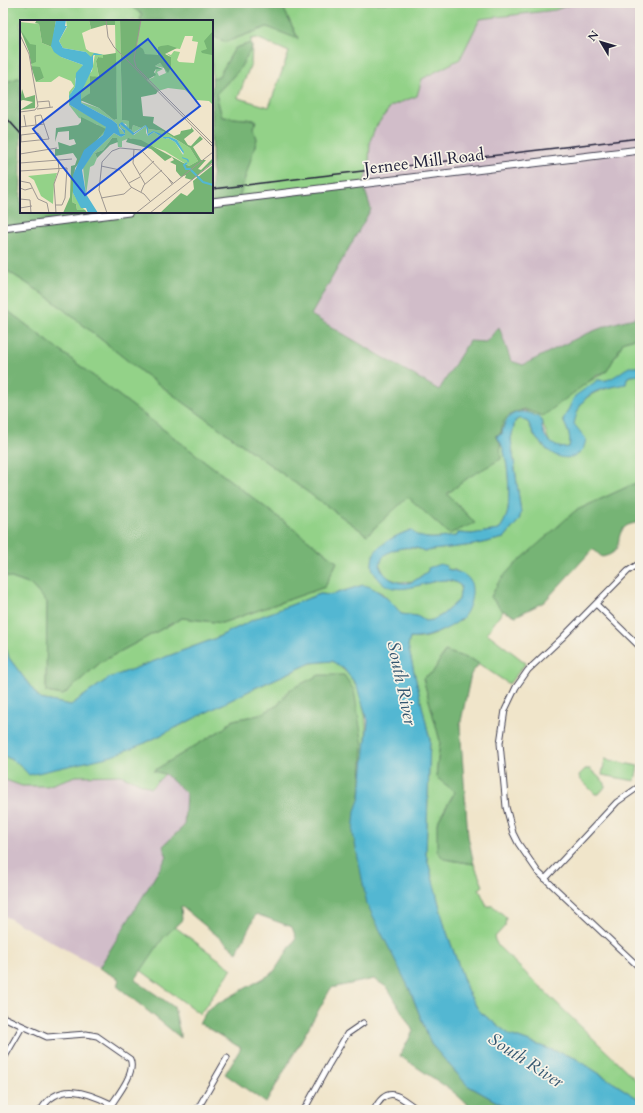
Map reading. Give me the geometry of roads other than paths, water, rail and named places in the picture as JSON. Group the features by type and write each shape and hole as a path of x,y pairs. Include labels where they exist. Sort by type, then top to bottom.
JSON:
{"street":[{"name":"Jernee Mill Road","path":"213,202 640,150"},
{"path":"3,228 121,213"},
{"path":"640,563 628,571 522,677 510,698 502,724 500,743 505,801 510,825 525,856 545,879 640,968"},
{"path":"596,604 640,647"},
{"path":"545,879 617,802 640,786"},
{"path":"3,1017 22,1027 47,1037 86,1034 97,1036 130,1059 132,1069 108,1110"},
{"path":"305,1110 347,1034 363,1023"},
{"path":"3,1060 22,1027"},
{"path":"197,1110 227,1058"},
{"path":"41,1110 45,1103 57,1095 69,1092 81,1091 111,1104"},
{"path":"374,1110 383,1097 392,1094 397,1095 418,1110"}],"water":[{"name":"South River","path":"629,367 640,367 640,375 627,378 626,384 606,388 591,394 581,405 574,424 586,439 582,451 575,456 566,458 551,453 536,438 528,422 520,418 515,421 511,439 521,513 519,520 504,538 473,545 424,551 410,547 400,548 385,555 380,566 385,575 394,581 409,583 428,571 428,568 440,564 446,566 447,569 464,575 471,583 471,600 467,611 461,619 429,636 410,638 408,646 430,740 426,854 445,927 468,992 479,1011 510,1035 575,1058 640,1100 640,1110 511,1110 467,1085 431,1044 410,990 367,904 353,833 355,811 360,797 368,721 356,684 344,669 332,661 311,663 255,688 145,743 112,756 29,775 19,764 3,755 3,638 9,658 40,699 71,705 109,678 214,639 257,618 320,594 331,595 363,585 368,586 384,596 401,614 417,616 425,621 433,620 442,615 459,600 461,586 449,580 444,580 410,588 392,588 378,578 374,571 372,562 376,551 390,540 411,530 421,537 432,538 457,536 458,533 471,534 499,530 507,513 509,502 509,482 504,451 496,436 502,434 507,420 511,415 516,413 529,413 542,420 543,431 549,441 558,447 569,447 569,436 563,420 575,396 598,380 602,381 610,379"}],"railway":[{"path":"3,114 20,133"},
{"path":"213,189 640,138"}]}
